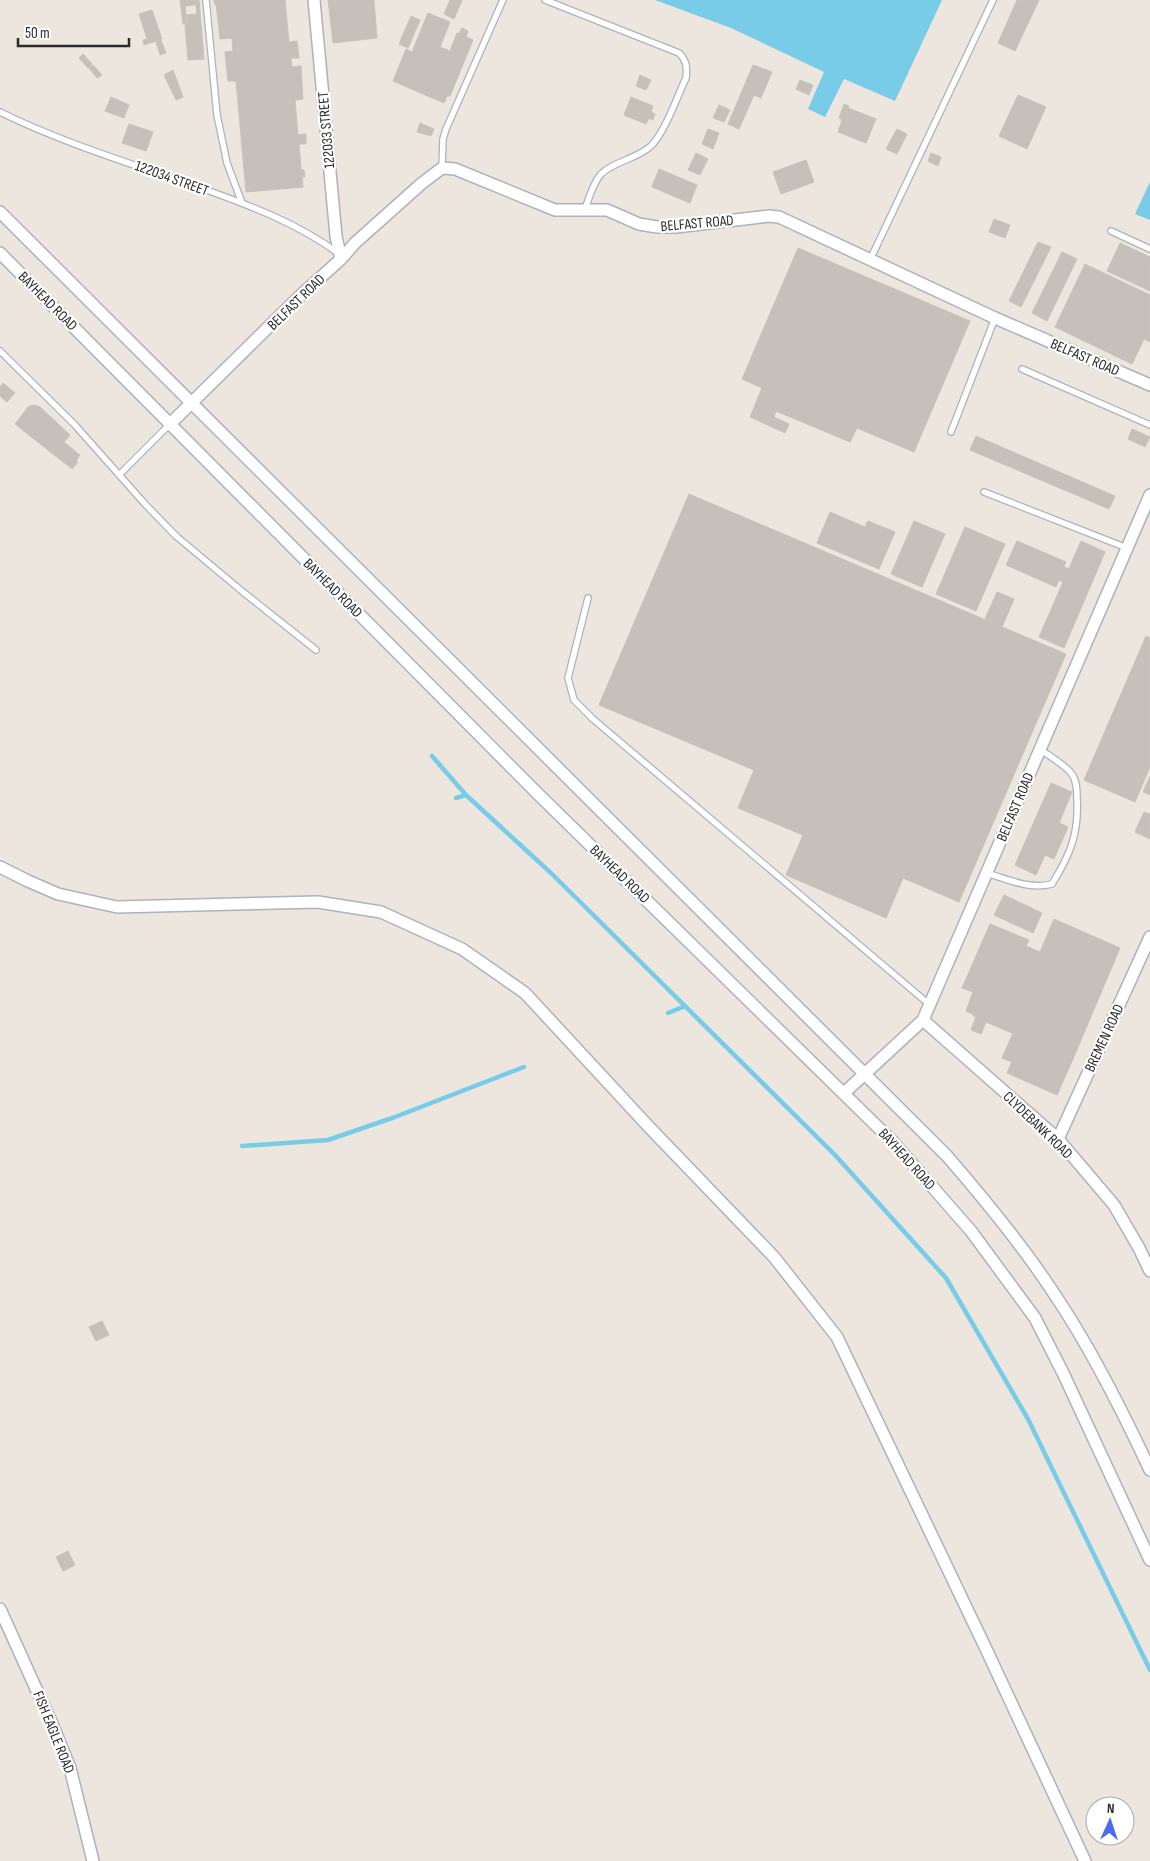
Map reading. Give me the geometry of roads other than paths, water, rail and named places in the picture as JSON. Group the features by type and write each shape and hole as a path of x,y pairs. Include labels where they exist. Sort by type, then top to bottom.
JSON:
{"street":[{"name":"122033 STREET","path":"314,0 336,236 340,257"},
{"name":"BELFAST ROAD","path":"170,424 340,257 421,184 442,168 456,169 554,210 607,210 639,224 657,227 676,227 769,216 776,217 995,318 1150,385"},
{"name":"BAYHEAD ROAD","path":"0,212 947,1156 992,1208 1056,1295 1088,1349 1150,1470"},
{"name":"BAYHEAD ROAD","path":"0,253 539,795 893,1142 971,1231 1035,1318 1064,1375 1150,1560"},
{"name":"BELFAST ROAD","path":"844,1093 923,1020 1127,548 1146,515 1150,495"},
{"path":"0,867 58,894 117,907 318,902 381,912 462,949 525,993 649,1127 774,1257 837,1337 1085,1861"},
{"name":"BREMEN ROAD","path":"1058,1139 1150,937"},
{"name":"CLYDEBANK ROAD","path":"923,1020 1058,1139 1114,1205 1150,1271"},
{"name":"FISH EAGLE ROAD","path":"0,1608 70,1768 93,1861"}],"lane":[{"path":"206,0 217,115 227,163 242,203"},
{"path":"442,168 442,139 503,0"},
{"path":"545,0 679,54 685,60 687,67 686,78 658,137 649,147 602,174 596,180 585,209"},
{"path":"870,260 993,0"},
{"name":"122034 STREET","path":"0,112 55,136 242,203 297,226 318,239 340,257"},
{"path":"1111,231 1150,249"},
{"path":"950,432 995,318"},
{"path":"0,350 74,424 145,504 190,547 316,650"},
{"path":"1022,369 1150,425"},
{"path":"119,475 170,424"},
{"path":"984,492 1127,548"},
{"path":"588,598 568,678 574,700 593,719 930,1004"},
{"path":"986,873 1032,886 1043,886 1052,884 1062,868 1078,825 1076,784 1072,773 1040,749"}],"water":[{"path":"655,0 942,0 895,101 844,79 825,117 808,109 824,72 731,28"},
{"path":"1150,182 1150,220 1135,214"}],"waterway":[{"path":"432,756 466,795 552,874 835,1155 946,1278 1028,1419 1150,1670"},
{"path":"456,798 466,795"},
{"path":"668,1013 685,1006"},
{"path":"242,1146 328,1140 395,1117 524,1067"}]}
